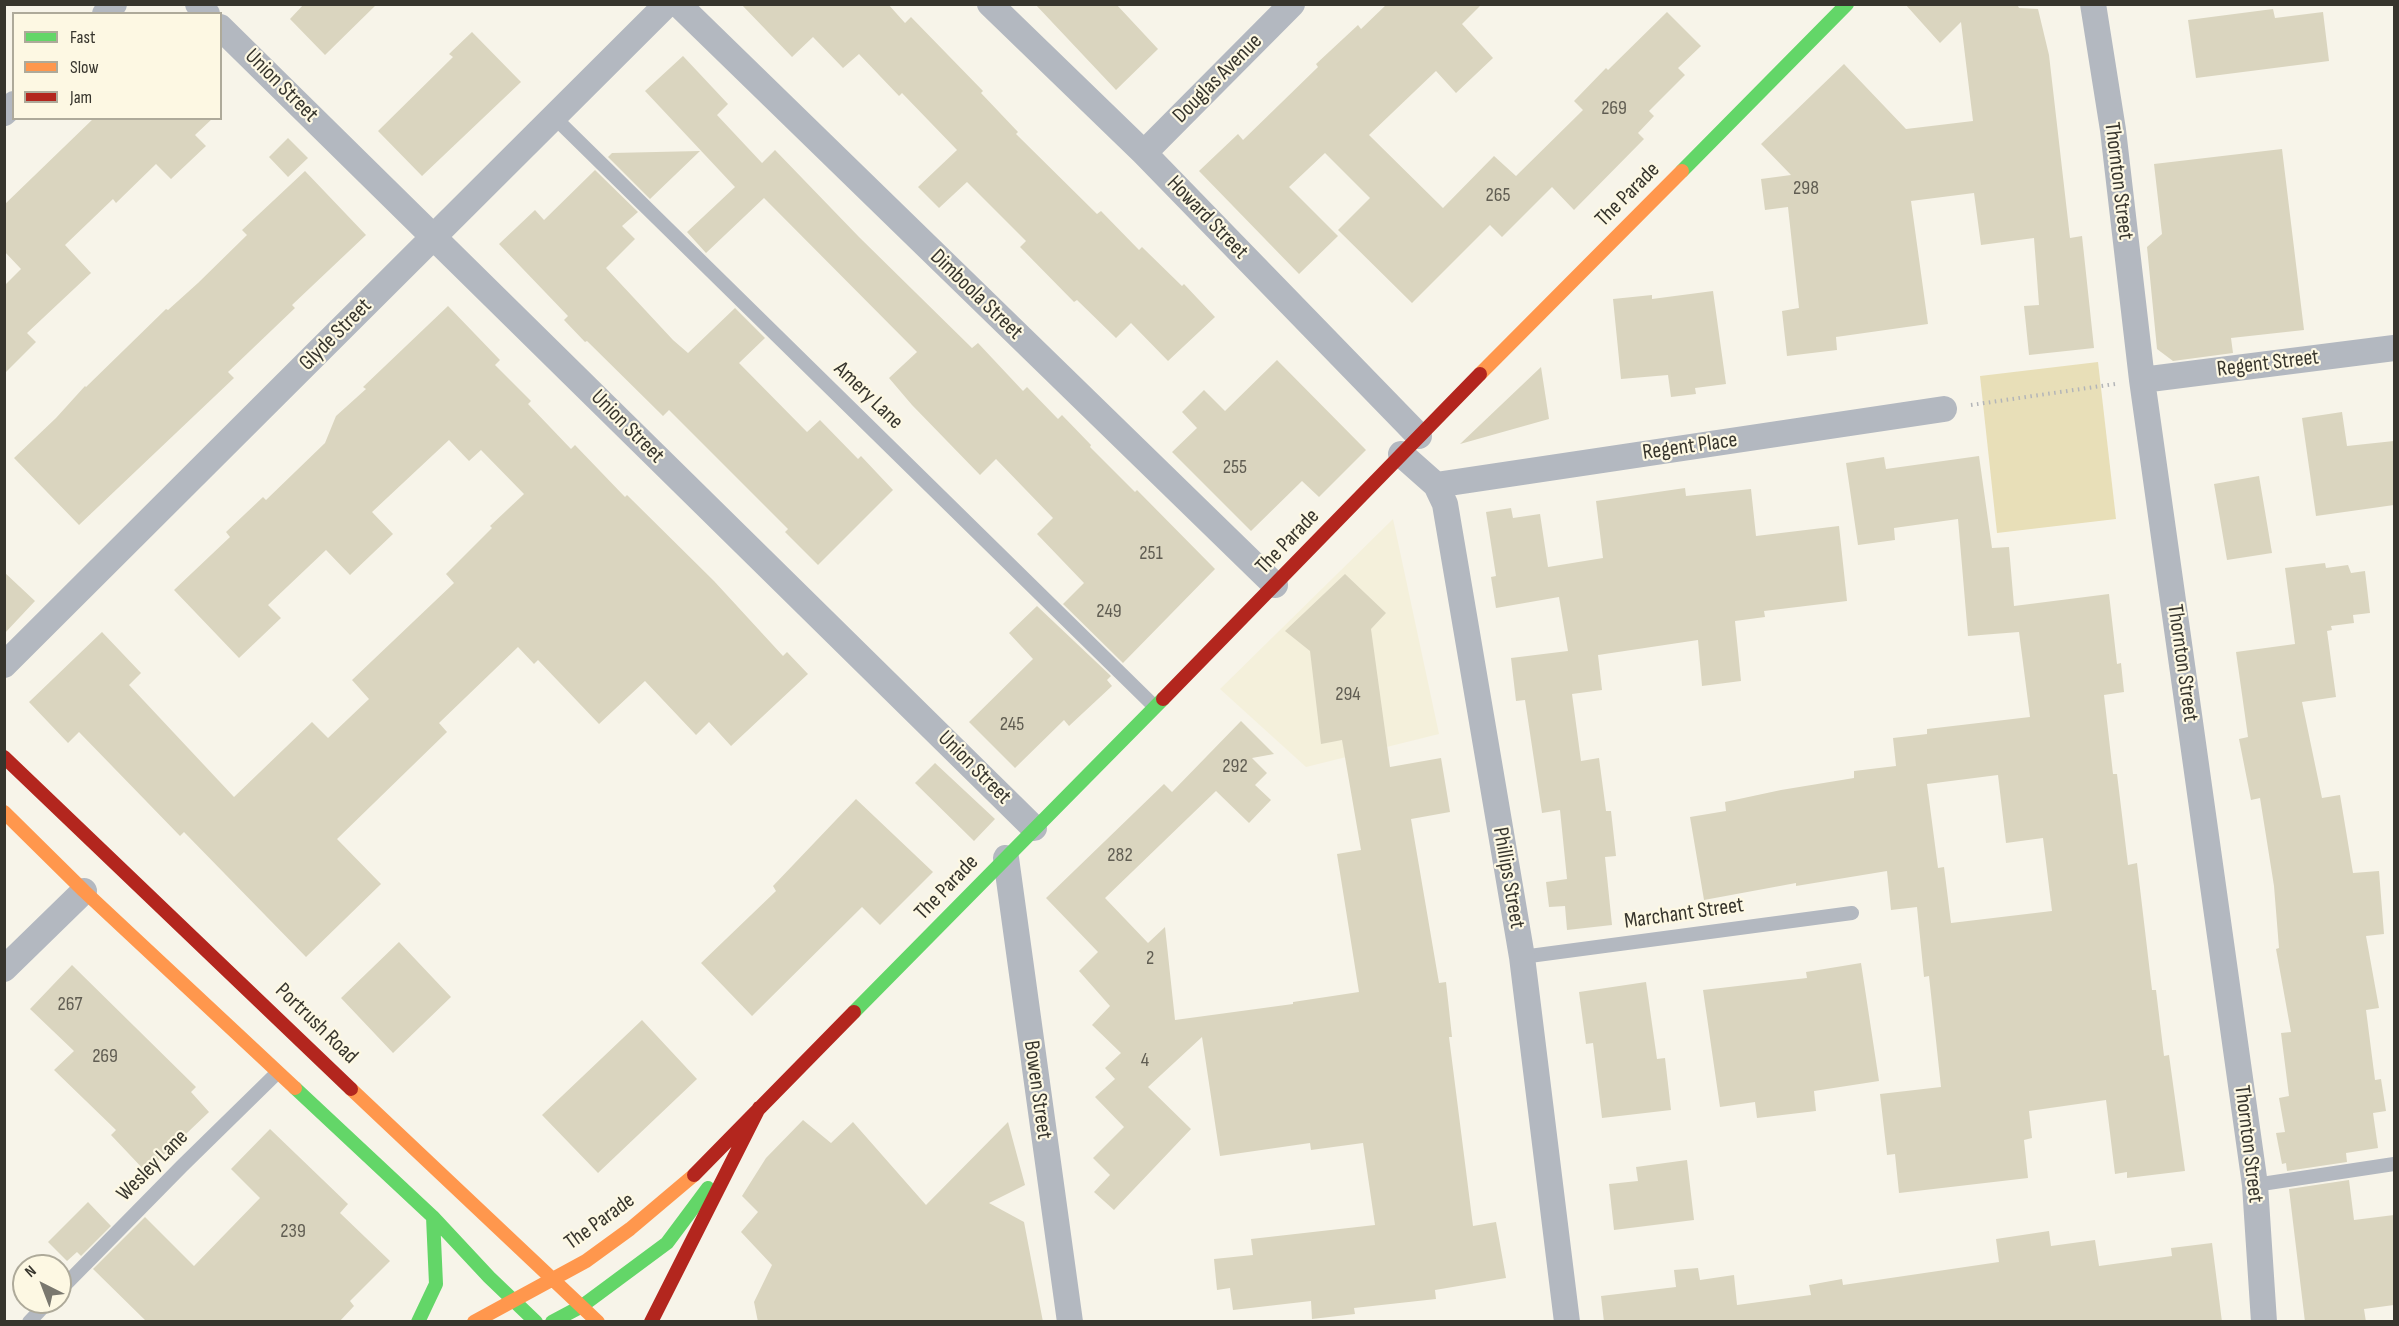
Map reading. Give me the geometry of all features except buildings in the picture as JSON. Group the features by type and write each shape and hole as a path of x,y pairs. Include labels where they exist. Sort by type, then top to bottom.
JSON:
{"main road":[{"name":"The Parade","path":"474,1322 553,1280 595,1254 687,1182 1401,454 1847,4"},
{"name":"Portrush Road","path":"4,757 99,850 272,1011 598,1322"},
{"path":"4,812 84,891 433,1217 536,1322"},
{"name":"The Parade","path":"552,1322 582,1306 624,1277 668,1242 698,1205 759,1108"},
{"path":"651,1322 759,1108"},
{"path":"418,1322 436,1284 433,1217"}],"street":[{"name":"Glyde Street","path":"4,665 667,4"},
{"name":"Dimboola Street","path":"678,4 1275,585"},
{"name":"Howard Street","path":"990,4 1144,153 1419,436"},
{"name":"Douglas Avenue","path":"1144,153 1292,4"},
{"name":"Thornton Street","path":"2093,4 2113,130 2142,380 2255,1185 2264,1322"},
{"name":"Union Street","path":"222,29 1034,828"},
{"name":"Regent Street","path":"2142,380 2394,348"},
{"name":"Regent Place","path":"1436,485 1944,409"},
{"name":"Phillips Street","path":"1401,454 1436,485 1445,504 1522,957 1567,1322"},
{"name":"Bowen Street","path":"1006,858 1070,1322"},
{"path":"4,969 84,891"}],"lane":[{"name":"Amery Lane","path":"554,116 1154,706"},
{"name":"Marchant Street","path":"1522,957 1852,913"},
{"name":"Wesley Lane","path":"72,1278 277,1073"},
{"path":"2255,1185 2394,1164"}],"path":[{"path":"1944,409 2142,380"}],"shaded area":[{"path":"2098,362 2116,519 1997,533 1980,376"},
{"path":"1393,519 1439,734 1306,767 1220,689"}],"traffic: fast":[{"path":"1682,171 1847,4"},
{"path":"854,1012 1163,699"},
{"path":"295,1088 433,1217 489,1277 536,1322"},
{"path":"552,1322 582,1306 667,1243 708,1188"},
{"path":"418,1322 436,1284 433,1217"}],"traffic: slow":[{"path":"1480,374 1682,171"},
{"path":"4,812 84,891 295,1088"},
{"path":"351,1089 598,1322"},
{"path":"474,1322 586,1261 630,1229 694,1175"}],"traffic: jam":[{"path":"1163,699 1480,374"},
{"path":"4,757 351,1089"},
{"path":"694,1175 854,1012"},
{"path":"651,1322 759,1108"}]}
